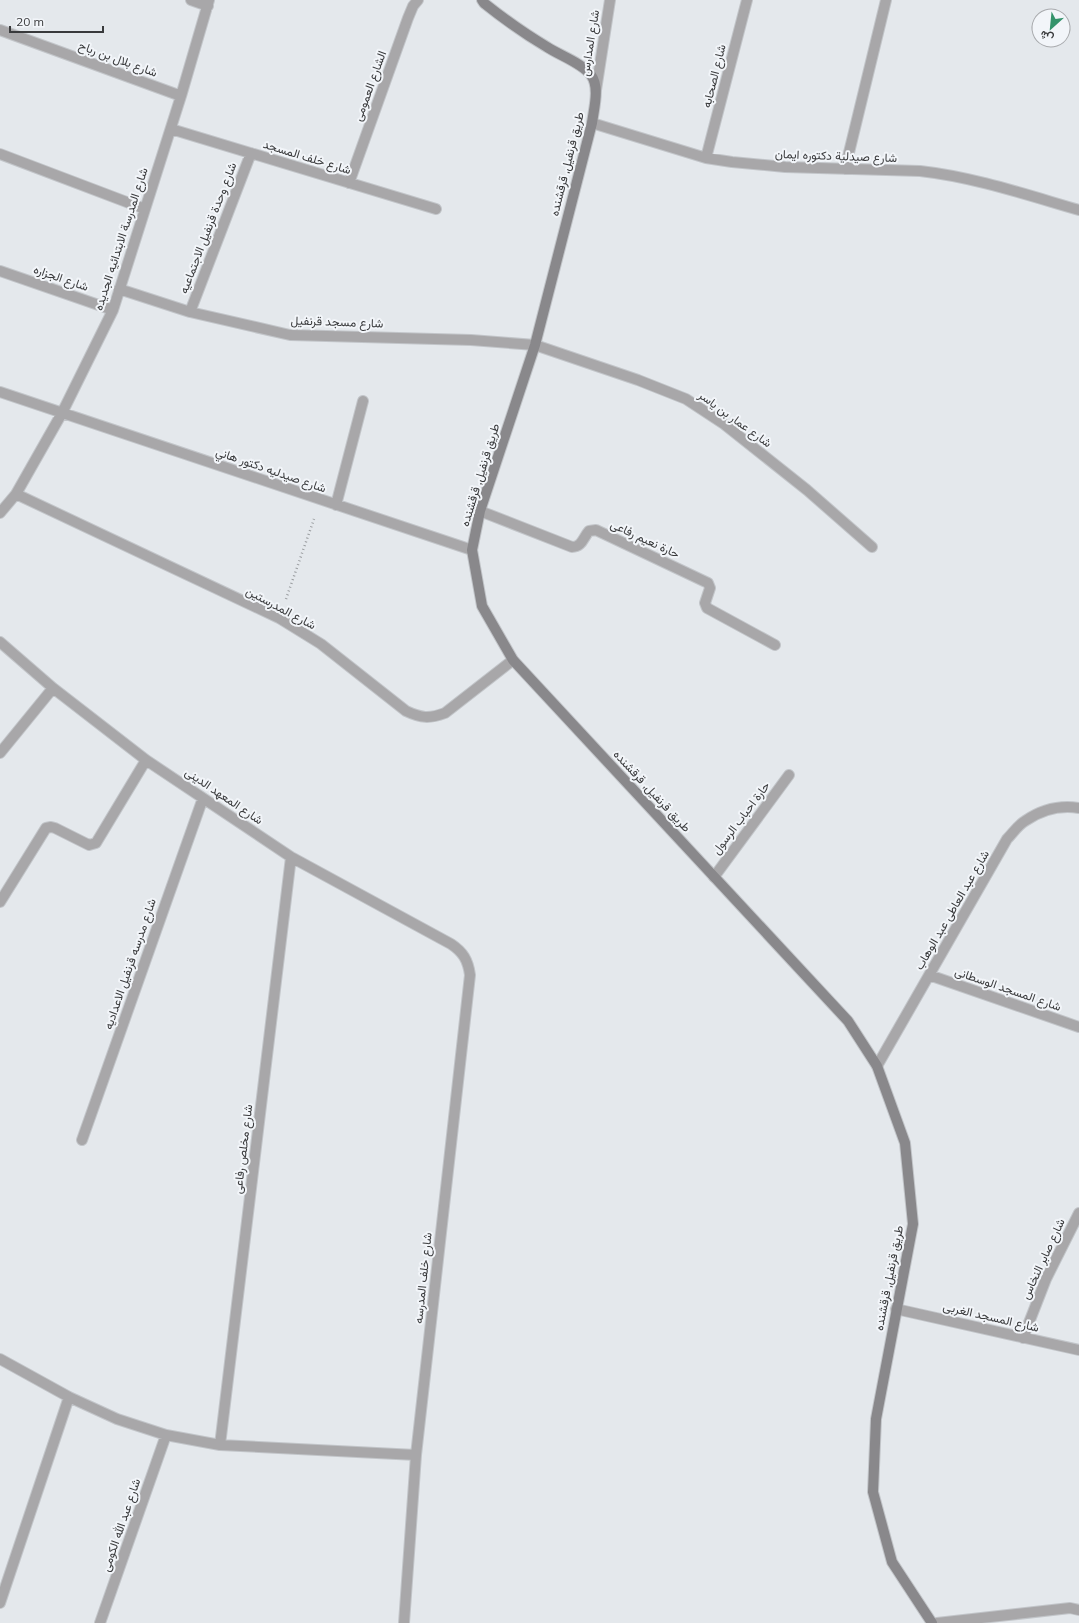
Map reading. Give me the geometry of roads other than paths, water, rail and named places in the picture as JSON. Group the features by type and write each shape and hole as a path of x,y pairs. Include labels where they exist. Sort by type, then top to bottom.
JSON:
{"street":[{"path":"191,0 209,3"},
{"name":"الشارع العمومى","path":"349,183 408,18 413,6 418,0"},
{"name":"طريق قرنفيل, قرقشنده","path":"482,0 510,24 585,69 591,74 596,90 592,122 535,345 480,511 472,550 482,606 513,660 848,1021 877,1066 906,1143 913,1224 876,1419 873,1492 892,1562 932,1623"},
{"name":"شارع المدارس","path":"596,90 610,0"},
{"name":"شارع الصحابه","path":"706,158 747,0"},
{"path":"845,169 886,0"},
{"name":"شارع المدرسة الابتدائيه الجديده","path":"2,509 16,494 62,413 113,310 171,129 209,3"},
{"name":"شارع بلال بن رباح","path":"0,30 181,96"},
{"name":"شارع صيدلية دكتوره ايمان","path":"592,122 706,158 759,166 920,171 961,177 1079,210"},
{"name":"شارع خلف المسجد","path":"171,129 436,209"},
{"path":"0,154 145,209"},
{"name":"شارع وحدة قرنفيل الاجتماعيه","path":"190,312 251,154"},
{"name":"شارع الجزاره","path":"0,271 113,310"},
{"name":"شارع مسجد قرنفيل","path":"119,289 190,312 290,335 471,340 535,345"},
{"name":"شارع عمار بن ياسر","path":"535,345 638,380 686,400 724,424 807,490 872,547"},
{"name":"شارع صيدليه دكتور هاني","path":"0,392 472,550"},
{"path":"336,505 363,400"},
{"name":"شارع المدرستين","path":"16,494 279,618 321,644 406,711 418,717 432,717 445,713 513,660"},
{"name":"حارة نعيم رفاعى","path":"480,511 572,547 581,544 589,531 596,530 708,583 710,588 705,603 707,608 775,645"},
{"name":"شارع المعهد الدينى","path":"0,642 53,688 146,760 291,857 451,944"},
{"path":"0,753 53,688"},
{"path":"0,902 46,828 51,826 89,845 96,843 146,760"},
{"name":"حارة احباب الرسول","path":"714,876 789,775"},
{"name":"شارع مدرسه قرنفيل الاعداديه","path":"82,1140 203,798"},
{"name":"شارع عبد العاطى عبد الوهاب","path":"877,1066 1007,839 1024,821 1045,810 1069,806 1079,808"},
{"name":"شارع مخلص رفاعى","path":"220,1445 291,857"},
{"name":"شارع خلف المدرسه","path":"404,1623 416,1455 470,974 468,962 461,951 451,944"},
{"name":"شارع المسجد الوسطانى","path":"929,975 1079,1027"},
{"name":"شارع صابر النخاس","path":"1022,1338 1046,1278 1079,1213"},
{"name":"شارع المسجد الغربى","path":"896,1309 1079,1350"},
{"path":"0,1359 69,1397 117,1419 166,1435 220,1445 416,1455"},
{"path":"0,1603 69,1397"},
{"name":"شارع عبد الله الكومى","path":"100,1623 166,1435"},
{"path":"937,1623 1070,1608 1079,1610"}]}
